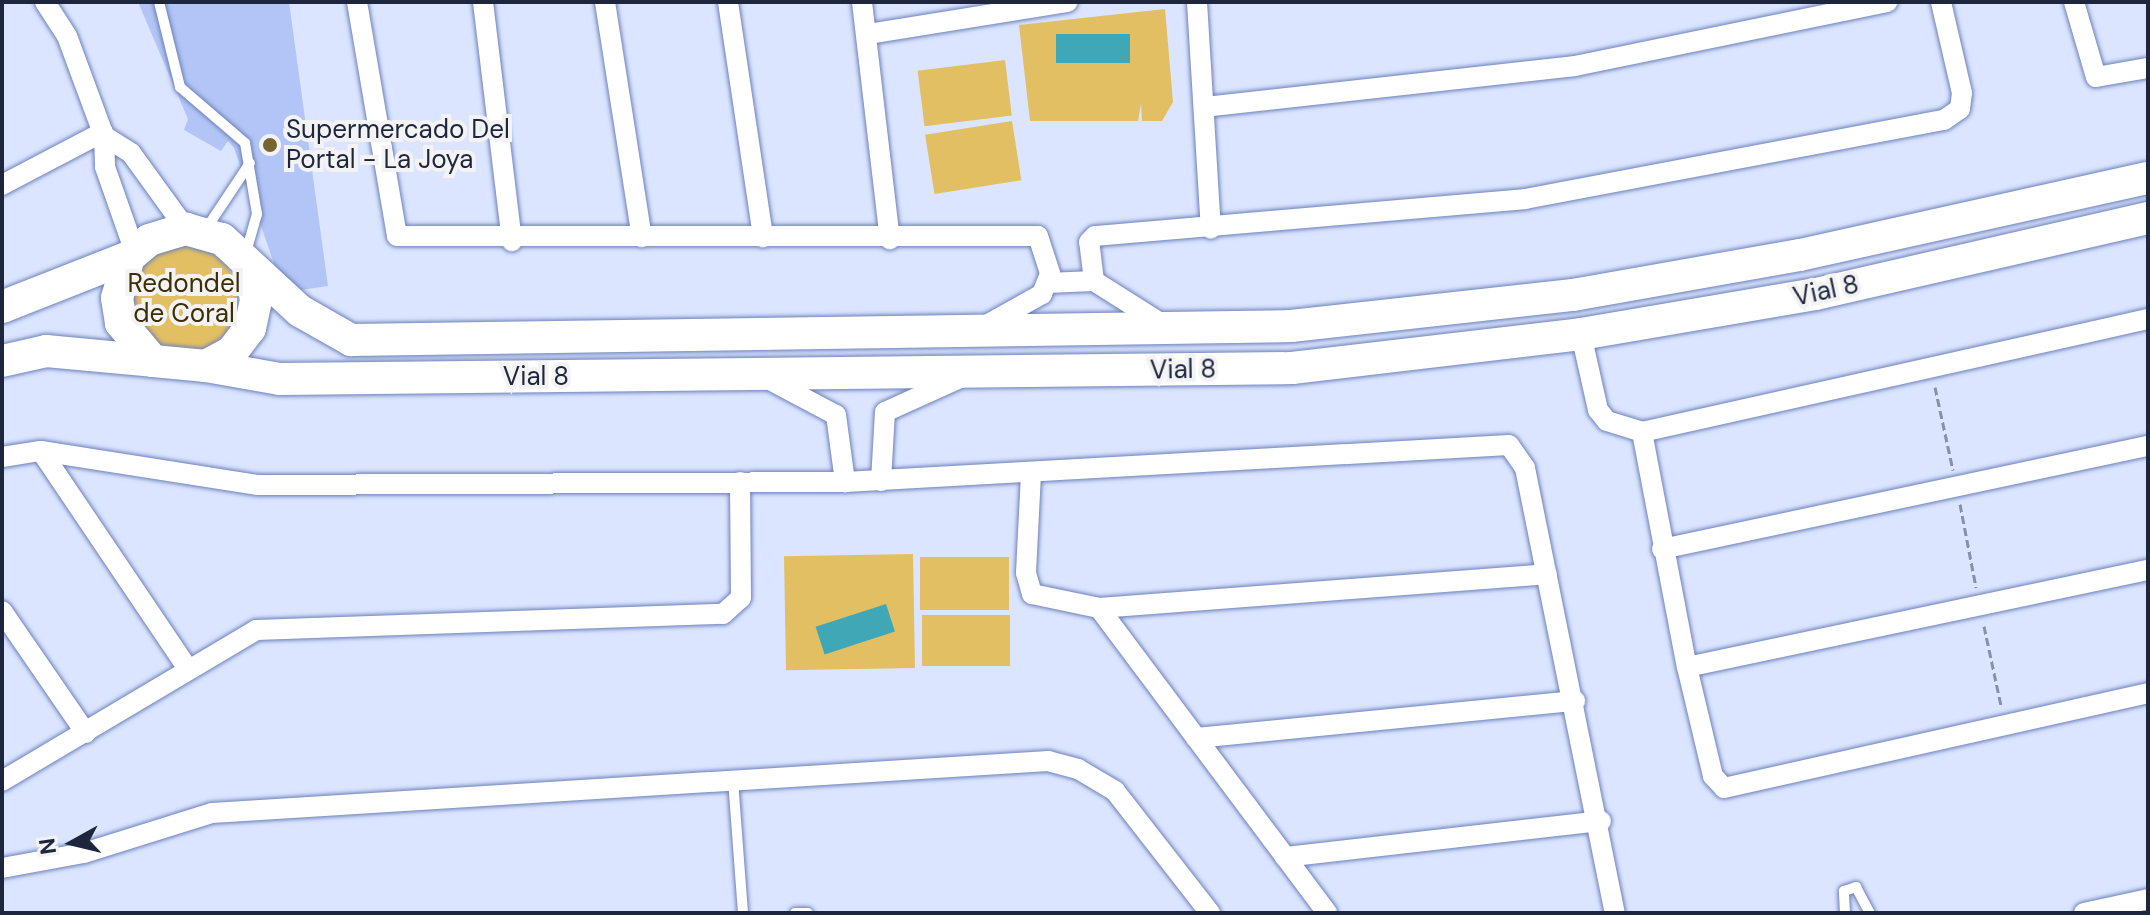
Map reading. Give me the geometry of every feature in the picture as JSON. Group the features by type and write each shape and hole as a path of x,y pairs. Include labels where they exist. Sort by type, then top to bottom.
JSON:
{"main road":[{"name":"Vial 8","path":"247,266 351,340 1291,326 1573,295 1800,255 2148,178"},
{"name":"Vial 8","path":"206,366 280,379 1292,368 1581,334 1816,294 2148,218"},
{"path":"2,307 195,230 247,266 256,300 250,328 232,352 206,366 46,351 2,361"},
{"path":"132,255 117,298 121,323 153,361"}],"street":[{"path":"45,2 67,36 103,134 105,167 132,255"},
{"path":"357,2 393,231 403,238 512,241 642,237 890,239 1038,236 1049,256 1047,283 1034,301 974,332"},
{"path":"483,2 512,241"},
{"path":"605,2 642,237"},
{"path":"728,2 763,237"},
{"path":"862,2 890,239"},
{"path":"868,34 1067,2"},
{"path":"1197,2 1211,229"},
{"path":"1204,107 1575,66 1888,2"},
{"path":"1094,281 1089,242 1095,236 1211,229 1525,199 1944,120 1960,109 1962,93 1941,2"},
{"path":"2074,2 2096,77 2148,68"},
{"path":"2,185 103,134"},
{"path":"103,134 131,153 195,230"},
{"path":"1047,283 1094,281 1169,328"},
{"path":"1581,334 1598,410 1607,421 1642,432 1930,365 2148,319"},
{"path":"881,481 880,427 895,405 971,373"},
{"path":"761,376 827,407 842,430 845,482"},
{"path":"842,430 880,427"},
{"path":"1642,432 1687,667 1713,776 1724,788 2148,693"},
{"path":"2,457 41,451 258,485 845,482 1031,474 1497,442 1509,445 1525,468 1601,821 1615,913"},
{"path":"1662,549 2148,446"},
{"path":"41,451 186,666"},
{"path":"1031,474 1026,573 1032,594 1099,608 1547,574"},
{"path":"2,781 86,733 186,666 256,630 723,614 741,598 740,482"},
{"path":"1687,667 2148,570"},
{"path":"1099,608 1327,913"},
{"path":"2,611 86,733"},
{"path":"1196,738 1575,701"},
{"path":"2,868 84,853 212,813 1013,761 1078,769 1115,791 1210,913"},
{"path":"1285,857 1601,821"},
{"path":"2084,913 2148,899"}],"lane":[{"path":"159,2 180,87 245,143 251,161 257,214 247,266"},
{"path":"195,230 251,161"},
{"path":"733,778 743,913"},
{"path":"1845,913 1844,891 1856,887 1870,913"},
{"path":"795,913 808,913"}],"path":[{"path":"1930,365 2005,724"}],"green space":[{"path":"1165,9 1173,102 1162,121 1142,121 1141,104 1138,121 1030,121 1019,25"},
{"path":"1005,60 1012,116 924,126 918,71"},
{"path":"1012,121 1021,180 934,194 925,135"},
{"name":"Redondel de Coral","path":"185,246 205,250 223,261 234,279 238,299 234,319 223,337 205,348 185,352 165,348 147,337 136,319 132,299 136,279 147,261 165,250"},
{"path":"913,554 915,668 786,670 784,556"},
{"path":"920,557 1009,557 1009,610 920,610"},
{"path":"922,615 1010,615 1010,666 922,666"}],"water":[{"path":"1056,34 1130,34 1130,63 1056,63"},
{"path":"886,604 895,632 825,654 816,627"}],"building":[{"name":"Supermercado Del Portal - La Joya","path":"138,2 289,2 328,286 294,291 278,275 234,148 228,141 221,151 184,130 188,119"}],"place":[{"name":"Supermercado Del Portal - La Joya","path":"270,145"}]}
